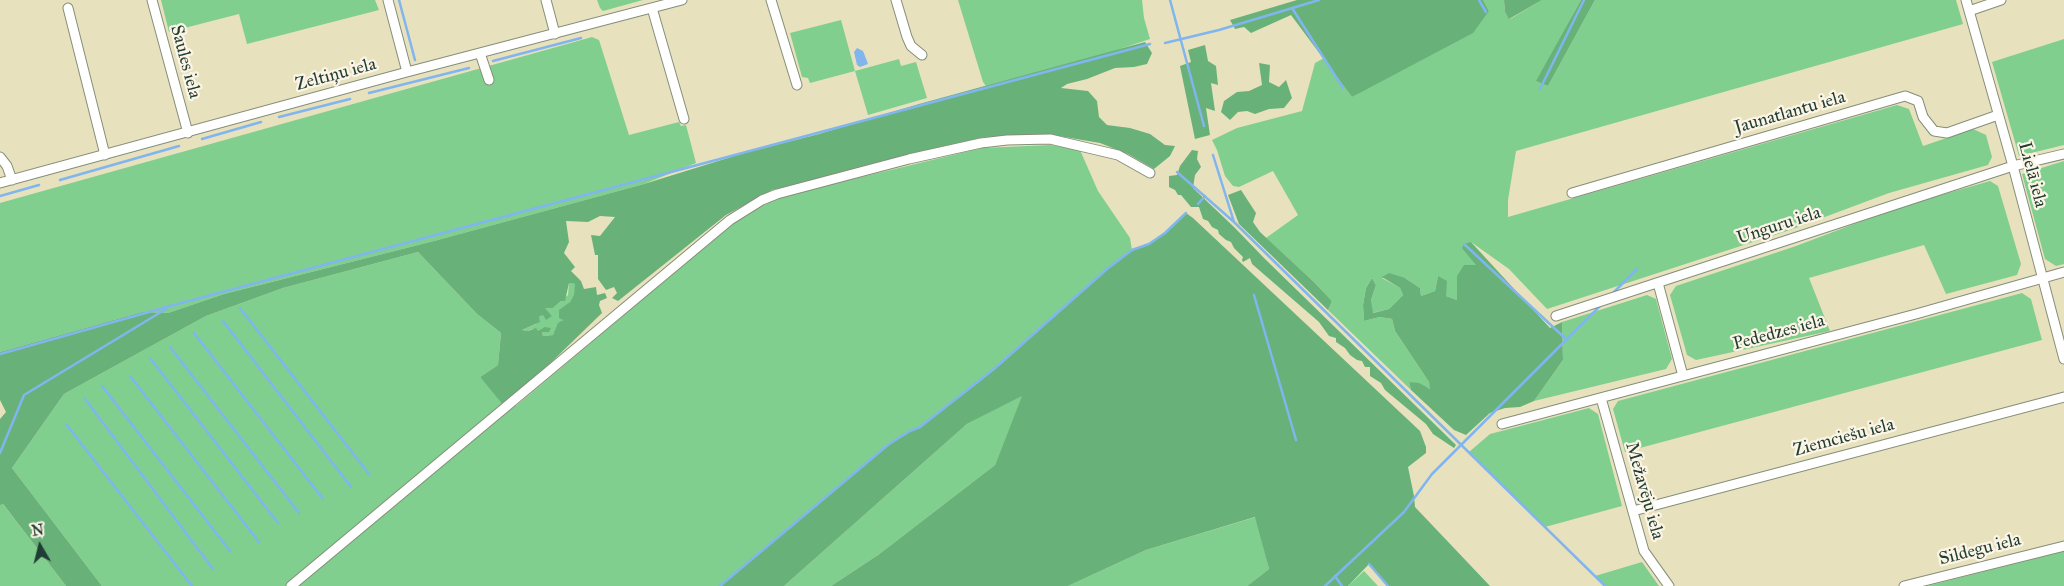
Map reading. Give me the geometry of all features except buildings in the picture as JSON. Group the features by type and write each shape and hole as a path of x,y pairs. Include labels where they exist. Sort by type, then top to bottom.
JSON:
{"street":[{"name":"Saules iela","path":"152,0 188,133"},
{"path":"388,0 407,72"},
{"path":"546,0 555,34"},
{"name":"Zeltiņu iela","path":"0,183 407,72 652,8 662,2 682,0"},
{"path":"771,0 797,85"},
{"path":"896,0 911,46 922,55"},
{"name":"Lielā iela","path":"1966,0 2013,166 2064,359"},
{"path":"1968,10 2001,0"},
{"path":"68,8 105,155"},
{"path":"652,8 684,119"},
{"path":"480,53 488,80"},
{"name":"Jaunatlantu iela","path":"1572,194 1904,96 1918,101 1923,117 1934,130 1940,132 1947,133 1998,115"},
{"path":"291,586 730,220 762,200 777,194 909,159 981,143 1007,140 1050,139 1118,155 1150,173"},
{"name":"Unguru iela","path":"1556,316 2013,166 2064,154"},
{"path":"0,158 7,166 12,180"},
{"name":"Pededzes iela","path":"1502,424 1916,314 2064,272"},
{"path":"1658,283 1683,376"},
{"name":"Ziemciešu iela","path":"1633,511 2064,397"},
{"name":"Mežavēju iela","path":"1602,398 1644,551 1669,586"},
{"name":"Sildegu iela","path":"1904,586 2064,546"}],"green space":[{"path":"161,0 375,0 379,10 247,44 239,14 169,32"},
{"path":"597,0 643,0 603,11"},
{"path":"958,0 1142,0 1144,18 1150,39 1111,52 986,86 983,82"},
{"path":"1297,0 1483,0 1489,11 1473,33 1352,97 1291,15 1251,33 1244,27 1235,29 1230,20"},
{"path":"1483,0 1504,0 1505,12 1510,19 1542,0 1581,0 1537,81 1548,86 1595,0 1956,0 1963,24 1516,151 1508,200 1508,217 1897,105 1909,109 1923,146 1973,129 1986,135 1992,157 1988,165 1889,193 1790,230 1547,309 1509,269 1471,242 1476,265 1457,300 1446,296 1438,276 1435,291 1421,296 1420,288 1405,278 1382,278 1400,288 1403,295 1389,309 1372,313 1371,300 1376,285 1372,278 1366,288 1363,305 1364,321 1380,317 1392,319 1395,331 1429,382 1431,389 1409,382 1411,390 1328,310 1332,301 1266,238 1298,215 1273,171 1239,187 1233,186 1225,176 1212,140 1237,128 1302,111 1315,63 1324,58 1352,97 1489,11"},
{"path":"1504,0 1542,0 1509,19 1505,12"},
{"path":"1581,0 1595,0 1548,86 1536,81"},
{"path":"841,20 855,71 810,83 808,78 802,77 790,33"},
{"path":"592,37 599,40 629,135 679,122 681,126 686,125 696,163 644,184 434,241 224,294 168,313 142,312 0,352 0,203"},
{"path":"2064,39 2064,145 2019,156 1992,62"},
{"path":"1145,42 1152,53 1147,64 1115,68 1087,79 1067,84 1061,88 1088,91 1097,101 1099,117 1107,125 1130,128 1150,134 1165,145 1175,146 1170,156 1154,169 1128,154 1100,143 1053,135 984,137 772,190 726,215 618,301 612,298 617,293 614,287 606,290 598,279 598,255 595,255 591,235 600,236 615,217 600,216 588,222 566,221 569,242 564,253 575,267 571,271 581,281 584,289 596,287 597,295 605,293 607,298 600,301 599,305 602,313 505,407 480,377 498,365 501,333 477,314 418,252 283,288 206,316 64,394 12,468 102,586 66,586 3,504 0,505 0,419 6,412 0,400 0,352 142,312 168,313 224,294 434,241 644,184 744,153 819,134 919,104","holes":["569,283 575,284 574,294 570,302 559,310 559,318 563,320 558,323 553,335 543,336 542,332 549,332 551,328 545,327 538,331 536,328 528,331 522,330 540,322 539,317 543,315 546,320 552,316 545,308 553,308 561,301 565,301"]},
{"path":"1205,45 1208,61 1216,66 1218,85 1211,83 1215,111 1206,108 1210,135 1195,139 1180,66 1191,62 1188,50"},
{"path":"899,59 901,66 916,62 927,98 868,115 855,71"},
{"path":"1259,63 1270,65 1269,82 1279,87 1286,80 1292,98 1284,108 1269,109 1255,114 1247,111 1238,112 1230,120 1221,112 1224,101 1237,92 1249,91 1262,85"},
{"path":"1051,145 1080,150 1098,191 1130,238 1132,250 994,369 920,427 889,444 720,586 102,586 12,468 64,394 206,316 283,288 418,252 477,314 501,333 498,365 480,377 503,402 516,406 732,224 778,197 982,148"},
{"path":"1192,150 1198,151 1197,159 1201,167 1195,175 1193,188 1456,445 1454,448 1433,434 1426,424 1385,390 1381,383 1370,376 1370,367 1365,367 1362,361 1350,355 1345,348 1336,342 1336,338 1329,336 1319,322 1252,264 1250,258 1243,262 1243,257 1231,242 1219,234 1218,230 1212,227 1208,221 1203,219 1199,207 1191,207 1181,195 1178,195 1175,190 1169,187 1169,176 1177,175 1180,166"},
{"path":"2064,161 2064,264 2056,266 2045,259 2022,174"},
{"path":"1990,181 1998,186 2021,264 2017,275 1946,294 1924,245 1809,278 1830,331 1696,360 1687,355 1670,295 1676,286 1796,246 1899,207"},
{"path":"1241,190 1256,213 1253,222 1260,232 1332,301 1328,310 1239,224 1228,195"},
{"path":"1186,213 1420,431 1426,447 1426,453 1408,467 1415,507 1490,586 1388,586 1369,564 1348,586 1247,586 1269,569 1255,517 1146,550 1068,586 831,586 878,555 995,465 1022,396 967,424 784,586 720,586 889,444 910,431 921,427 994,369 1107,269 1132,250 1149,244 1165,233"},
{"path":"1471,242 1550,328 1562,322 1563,360 1534,401 1520,407 1505,408 1490,413 1466,435 1454,430 1411,390 1409,382 1419,383 1430,389 1429,382 1395,331 1392,319 1380,317 1364,321 1363,305 1366,288 1372,278 1376,285 1371,300 1373,313 1389,309 1403,295 1400,288 1382,277 1389,273 1405,278 1420,288 1421,296 1435,291 1438,276 1447,281 1446,296 1457,300 1457,276 1464,265 1476,265 1462,248 1464,244"},
{"path":"569,283 576,284 574,294 564,308 563,319 553,335 543,336 542,332 532,329 528,331 522,330 536,324 539,317 543,315 552,316 544,308 553,308 568,295"},
{"path":"2022,293 2031,299 2042,340 1625,452 1613,409 1618,401"},
{"path":"1647,295 1656,299 1672,359 1666,369 1534,401 1563,360 1562,322"},
{"path":"1023,395 995,465 878,555 831,586 784,586 967,424"},
{"path":"1589,408 1598,414 1622,506 1545,527 1469,452 1490,434"},
{"path":"2,503 66,586 0,586 0,505"},
{"path":"1256,517 1269,569 1247,586 1068,586 1146,550"},
{"path":"2064,551 2064,586 1927,586"},
{"path":"1642,562 1659,586 1605,586 1595,576"},
{"path":"1364,571 1378,586 1348,586"}],"water":[{"path":"857,48 863,51 868,64 860,67 857,65 854,52"}],"waterway":[{"path":"399,0 415,60"},
{"path":"1170,0 1204,126"},
{"path":"1165,43 1219,30 1319,0"},
{"path":"1479,0 1486,12"},
{"path":"1540,89 1584,0"},
{"path":"1292,8 1343,88"},
{"path":"493,61 581,38"},
{"path":"0,354 170,306 1150,44"},
{"path":"369,93 469,68"},
{"path":"279,117 350,99"},
{"path":"202,139 261,122"},
{"path":"60,180 179,146"},
{"path":"1213,155 1234,222 1605,586"},
{"path":"1177,172 1234,222"},
{"path":"0,196 39,185"},
{"path":"1198,204 1205,196"},
{"path":"720,586 889,444 920,427 994,369 1107,269 1132,250 1149,244 1165,233 1186,213"},
{"path":"1464,244 1567,340"},
{"path":"1613,293 1637,269"},
{"path":"1254,295 1296,440"},
{"path":"1325,586 1404,512 1432,474 1602,304"},
{"path":"240,308 369,474"},
{"path":"0,453 24,395 166,309"},
{"path":"223,321 351,487"},
{"path":"194,333 323,499"},
{"path":"170,347 299,513"},
{"path":"150,358 278,523"},
{"path":"130,376 259,542"},
{"path":"102,386 230,551"},
{"path":"85,399 213,569"},
{"path":"66,424 192,586"},
{"path":"1369,564 1388,586"},
{"path":"1335,576 1342,586"}]}
